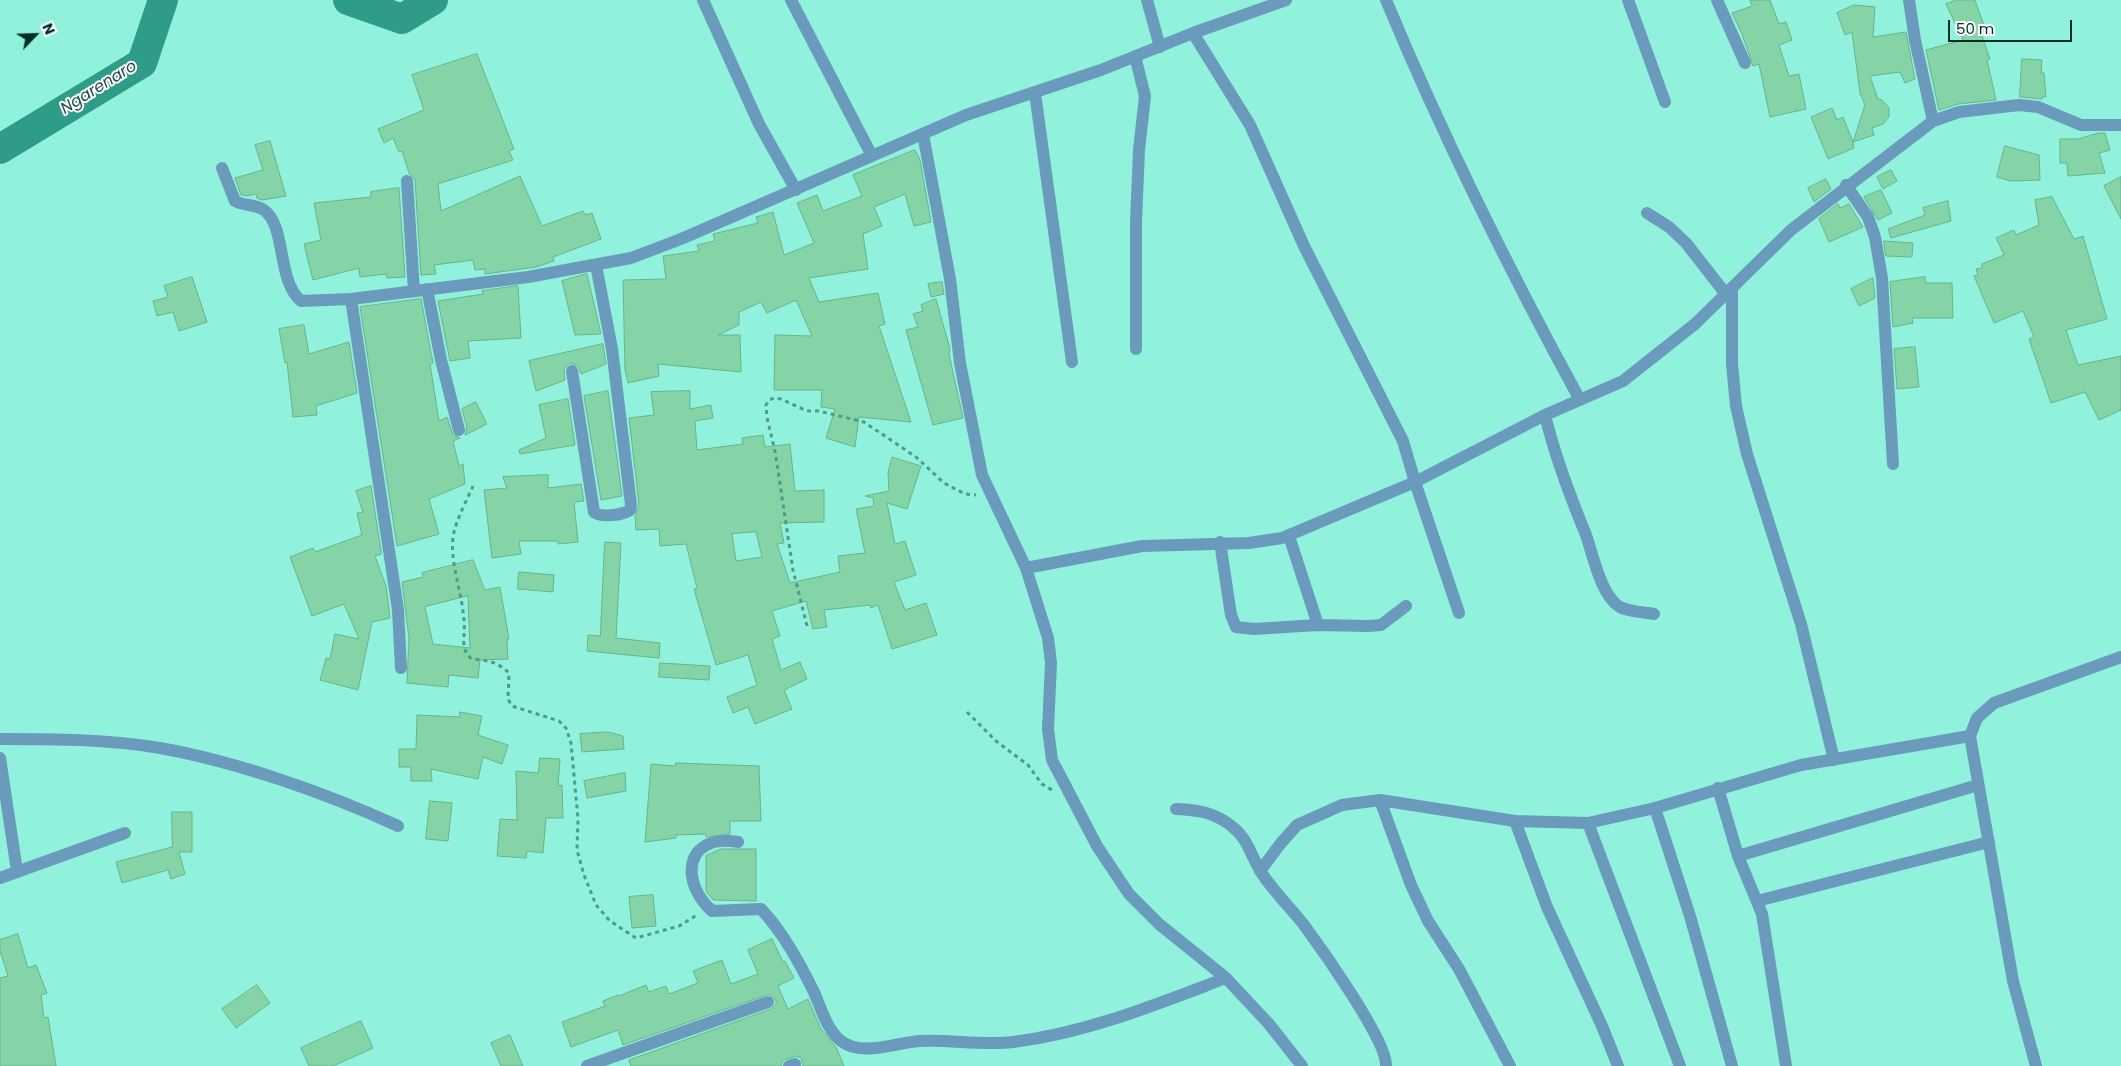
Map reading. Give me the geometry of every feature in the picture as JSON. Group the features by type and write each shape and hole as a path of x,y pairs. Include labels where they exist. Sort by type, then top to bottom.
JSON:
{"street":[{"path":"703,0 759,124 796,190"},
{"path":"791,0 872,156"},
{"path":"1147,0 1160,47"},
{"path":"222,168 235,200 264,209 270,217 278,235 291,292 301,301 351,299 528,277 631,258 681,239 923,134 1003,102 1035,93 1286,0"},
{"path":"1386,0 1406,48 1502,251 1580,400"},
{"path":"1628,0 1666,102"},
{"path":"1717,0 1744,63"},
{"path":"1909,0 1915,40 1933,121"},
{"path":"1193,33 1250,125 1309,255 1403,441 1459,613"},
{"path":"1135,56 1145,96 1139,150 1136,222 1136,349"},
{"path":"1035,93 1072,362"},
{"path":"1026,568 1142,546 1265,542 1289,536 1415,482 1545,416 1623,381 1695,324 1791,230 1933,121 1959,112 2019,105 2038,107 2082,125 2121,125"},
{"path":"923,134 950,279 960,363 982,475 1026,568 1048,638 1051,663 1048,729 1052,760 1097,846 1129,894 1158,924 1226,978 1269,1024 1302,1066"},
{"path":"407,181 421,290 458,430"},
{"path":"1846,186 1868,217 1875,236 1882,278 1893,464"},
{"path":"1647,213 1670,227 1729,290 1736,406 1747,454 1801,624 1834,760"},
{"path":"572,371 594,512 596,515 626,513 630,510 631,505 620,406 596,265"},
{"path":"351,299 398,610 401,668"},
{"path":"1545,416 1551,443 1572,503 1600,578 1610,597 1620,607 1654,614"},
{"path":"1289,536 1318,625"},
{"path":"1220,542 1231,615 1236,627 1254,629 1318,625 1348,627 1381,625 1406,606"},
{"path":"2036,1066 2013,982 1970,736 1977,718 1994,702 2121,658"},
{"path":"1260,871 1281,843 1297,826 1342,806 1380,800 1514,820 1588,823 1655,808 1801,765 1970,736"},
{"path":"0,739 98,741 168,750 225,762 332,798 398,826"},
{"path":"0,758 17,872"},
{"path":"1738,856 1978,785"},
{"path":"1718,788 1738,856 1757,901 1770,956 1786,1066"},
{"path":"1380,800 1411,885 1428,921 1459,969 1510,1066"},
{"path":"1655,808 1690,916 1732,1066"},
{"path":"1176,809 1197,810 1216,815 1237,831 1260,871 1305,926 1349,992 1384,1053 1386,1066"},
{"path":"1514,820 1547,907 1602,1026 1618,1066"},
{"path":"1588,823 1680,1066"},
{"path":"0,878 125,833"},
{"path":"738,842 722,840 709,843 701,848 694,858 693,886 700,900 712,911 761,909 791,952 827,1021 841,1041 862,1049 919,1041 978,1044 1012,1042 1043,1037 1131,1013 1226,978"},
{"path":"1757,901 1989,842"},
{"path":"588,1066 768,1002"}],"path":[{"path":"807,626 793,570 776,451 767,418 766,405 769,400 774,398 781,399 807,411 818,411 864,422 916,458 944,483 954,489 966,494 978,494 988,491"},
{"path":"473,486 454,532 453,550 464,613 463,641 465,652 472,659 493,662 502,666 509,673 508,699 512,706 559,721 566,728 571,743 578,819 577,850 584,875 596,905 610,921 636,938 679,926 701,913 712,911"},
{"path":"967,712 1000,744 1028,765 1042,784 1056,792 1069,795"}],"building":[{"path":"1750,0 1770,0 1779,24 1786,22 1792,40 1779,45 1789,76 1799,74 1806,109 1770,117 1759,64 1753,66 1742,34 1732,13 1752,6"},
{"path":"1957,0 1975,0 1985,28 1980,30 1990,59 1987,60 1996,100 1958,104 1939,110 1926,50 1963,40 1946,4"},
{"path":"1854,5 1875,7 1873,37 1906,32 1915,79 1905,83 1900,72 1870,76 1878,99 1882,100 1889,108 1889,117 1883,124 1872,128 1874,135 1853,142 1865,105 1860,93 1852,32 1845,35 1837,13"},
{"path":"477,54 514,149 509,151 513,160 438,184 441,211 520,176 542,226 583,211 585,215 592,213 601,239 553,257 554,261 536,267 485,274 485,269 475,270 473,260 434,265 436,274 421,275 415,180 409,173 402,151 399,152 393,138 384,143 378,129 424,110 412,75"},
{"path":"2022,59 2042,60 2041,73 2044,73 2046,97 2042,97 2042,99 2020,97"},
{"path":"1832,108 1837,120 1843,117 1854,148 1828,159 1811,117"},
{"path":"2105,133 2110,150 2099,153 2105,173 2068,176 2067,163 2060,163 2060,139 2078,139"},
{"path":"270,141 286,196 262,200 257,198 256,194 241,195 235,178 263,170 255,145"},
{"path":"2005,146 2039,155 2040,180 2011,181 1997,177"},
{"path":"915,150 920,160 931,222 914,226 905,194 874,207 882,226 863,234 868,269 809,278 819,302 878,293 885,324 879,326 911,422 859,417 855,447 826,438 835,409 821,407 822,390 774,390 775,335 812,336 796,300 767,313 761,302 739,312 739,325 718,335 740,335 741,372 658,364 659,376 628,383 625,370 623,280 666,279 663,256 699,251 697,245 715,241 713,234 758,223 756,217 773,212 784,255 814,243 797,203 817,195 823,211 862,196 853,175"},
{"path":"1891,170 1897,181 1883,189 1877,177"},
{"path":"2121,177 2121,219 2104,186"},
{"path":"1826,179 1831,189 1814,202 1808,188"},
{"path":"399,188 405,277 387,278 386,274 360,277 359,268 313,280 304,244 321,240 314,203 371,197 371,192"},
{"path":"1881,190 1892,213 1878,220 1864,197"},
{"path":"2052,197 2074,239 2083,236 2107,319 2066,330 2078,365 2121,356 2121,410 2099,420 2085,392 2051,403 2029,339 2034,337 2023,311 1994,323 1974,276 1978,275 1976,269 1982,268 1982,264 2004,255 1996,238 2014,230 2016,235 2039,225 2035,200"},
{"path":"1948,201 1951,221 1891,238 1888,229 1925,215 1923,208"},
{"path":"1838,204 1840,208 1849,204 1863,227 1829,242 1819,219"},
{"path":"1884,241 1913,243 1912,257 1886,256"},
{"path":"587,274 601,334 575,335 562,281"},
{"path":"192,277 207,322 179,331 173,312 157,316 153,301 168,297 164,286"},
{"path":"1925,277 1926,283 1952,283 1953,318 1912,318 1913,323 1893,327 1890,282"},
{"path":"1873,278 1875,298 1859,306 1851,289"},
{"path":"942,282 944,294 931,297 928,284"},
{"path":"518,286 521,338 468,341 470,358 450,361 438,301 483,294 482,291"},
{"path":"421,299 433,363 430,364 439,421 447,417 453,435 460,438 453,441 459,466 463,464 465,484 429,499 439,534 397,546 360,307"},
{"path":"936,299 950,349 949,354 963,418 933,425 906,330 918,327 913,314 923,311 921,305"},
{"path":"304,325 309,354 349,342 357,393 316,406 317,415 293,417 287,362 285,363 279,329"},
{"path":"603,344 606,364 581,374 578,366 570,363 564,369 565,380 536,391 529,361"},
{"path":"1915,347 1919,387 1897,389 1894,349"},
{"path":"608,391 622,496 601,500 584,396"},
{"path":"690,391 690,409 711,405 713,418 695,421 697,450 743,444 742,438 763,435 765,447 790,444 795,491 824,490 824,522 780,523 784,543 777,544 790,583 840,572 838,556 865,553 856,509 874,506 873,498 865,496 889,491 888,472 892,457 921,466 907,509 887,503 895,544 905,541 916,575 894,582 905,610 926,603 937,635 892,649 878,605 871,608 870,605 824,610 827,627 813,629 806,601 772,611 780,636 772,639 781,670 800,662 807,679 784,690 792,709 755,724 748,707 733,713 727,697 757,685 748,655 716,665 694,589 697,588 686,544 660,546 659,529 636,530 635,516 639,504 629,418 654,415 651,392","holes":["756,532 762,557 736,561 732,534"]},
{"path":"568,399 575,445 520,454 519,450 546,438 539,405"},
{"path":"476,402 487,424 465,435 467,428 462,409"},
{"path":"548,475 548,488 581,484 584,501 574,502 578,542 558,544 558,541 519,541 521,554 492,558 484,490 507,488 503,477"},
{"path":"371,486 381,551 381,554 375,556 386,586 390,618 372,622 358,690 320,680 326,658 330,659 335,634 359,639 344,604 312,616 290,557 313,548 315,552 362,535 357,513 363,512 356,491"},
{"path":"605,542 621,543 616,638 660,643 659,658 587,651 588,635 600,636"},
{"path":"473,560 485,590 500,587 509,639 507,639 508,659 480,660 478,678 449,675 448,687 407,683 409,638 402,582 423,577 422,573","holes":["468,596 470,648 433,644 425,607"]},
{"path":"519,572 554,575 553,592 518,589"},
{"path":"660,663 710,666 709,680 659,677"},
{"path":"460,712 482,716 478,735 508,745 502,764 483,757 478,779 431,769 432,781 411,781 411,767 399,767 399,749 416,749 417,715 459,717"},
{"path":"608,732 623,736 624,749 582,752 580,734"},
{"path":"540,758 560,759 558,786 562,785 563,818 546,818 543,853 527,851 526,858 497,856 500,819 517,820 516,771 538,773"},
{"path":"676,763 759,766 761,821 730,821 730,834 706,837 706,834 676,835 676,838 645,842 651,764 675,766"},
{"path":"625,773 626,791 587,798 584,781"},
{"path":"430,801 452,803 448,841 426,839"},
{"path":"172,812 192,812 192,852 179,852 185,874 171,879 168,870 122,883 116,862 172,847"},
{"path":"721,849 756,849 756,901 713,900 708,894 706,890 706,856"},
{"path":"653,895 656,926 632,928 629,897"},
{"path":"18,934 28,968 36,965 47,993 41,995 44,1018 48,1017 56,1066 0,1066 0,978 8,976 0,951 0,940"},
{"path":"772,939 783,962 785,961 794,978 778,986 788,1009 808,999 821,1029 836,1047 844,1066 803,1066 801,1058 796,1056 783,1060 781,1066 631,1066 629,1060 771,1009 776,1004 776,1000 769,994 623,1045 618,1030 571,1047 562,1022 605,1006 603,1001 646,985 649,992 666,986 669,994 698,983 693,971 722,960 731,984 758,974 748,950"},
{"path":"257,985 270,1003 236,1028 222,1009"},
{"path":"361,1021 373,1048 333,1066 309,1066 301,1048"},
{"path":"510,1035 523,1066 501,1066 491,1043"}],"waterway":[{"name":"Ngarenaro","path":"0,149 142,63 163,0"},
{"name":"Ngarenaro","path":"348,0 402,19 433,0"}]}
